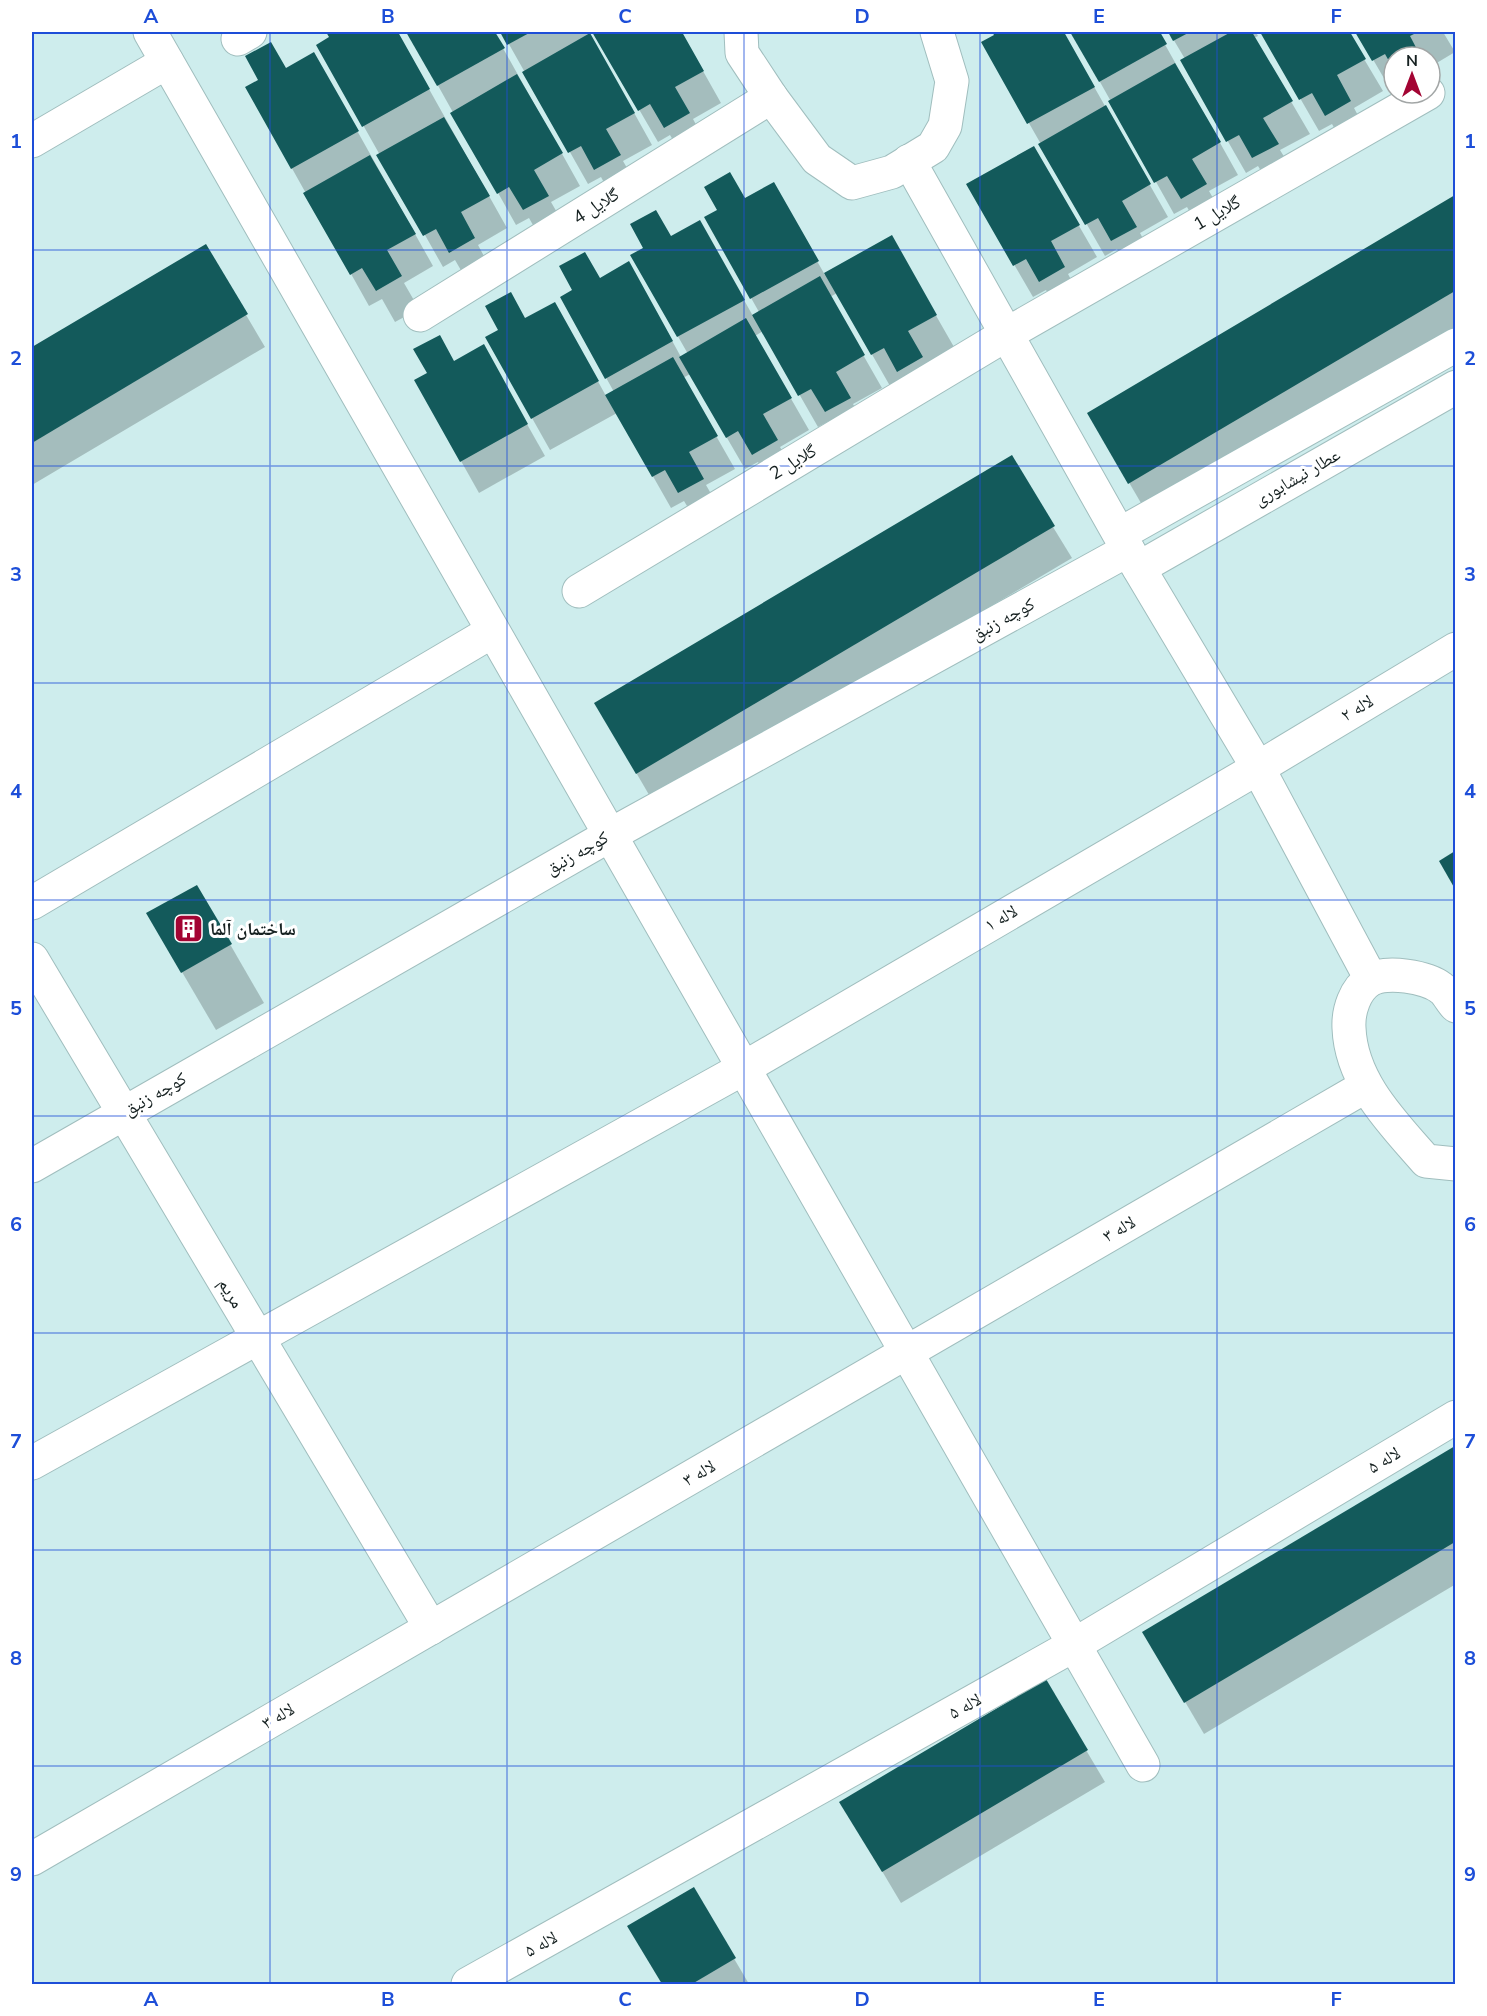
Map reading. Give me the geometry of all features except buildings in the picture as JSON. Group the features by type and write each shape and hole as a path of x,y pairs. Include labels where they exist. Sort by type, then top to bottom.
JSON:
{"street":[{"path":"150,32 1143,1765"},
{"path":"741,32 742,53 771,98 817,159 852,183 892,172 933,147 945,126 952,81 937,32"},
{"path":"32,141 167,62"},
{"name":"گلایل 4","path":"420,315 771,98"},
{"name":"گلایل 1","path":"1007,333 1406,105"},
{"path":"909,161 1129,551 1258,768 1371,979"},
{"name":"گلایل 2","path":"579,591 1007,333"},
{"path":"1129,551 1455,345"},
{"name":"عطار نیشابوری","path":"1129,551 1455,387"},
{"name":"کوچه زنبق","path":"32,1166 610,835 1129,551"},
{"path":"32,903 493,631"},
{"name":"لاله ۲","path":"1258,768 1455,649"},
{"name":"لاله ۱","path":"32,1463 744,1068 1258,768"},
{"name":"مریم","path":"32,958 431,1628"},
{"path":"1455,1006 1441,988 1413,976 1371,979 1355,994 1349,1028 1357,1065 1366,1086 1426,1161 1455,1164"},
{"name":"لاله ۳","path":"32,1859 1366,1086"},
{"name":"لاله ۵","path":"468,1984 1074,1645 1455,1417"}],"place":[{"name":"ساختمان آلما","path":"189,929"}]}
